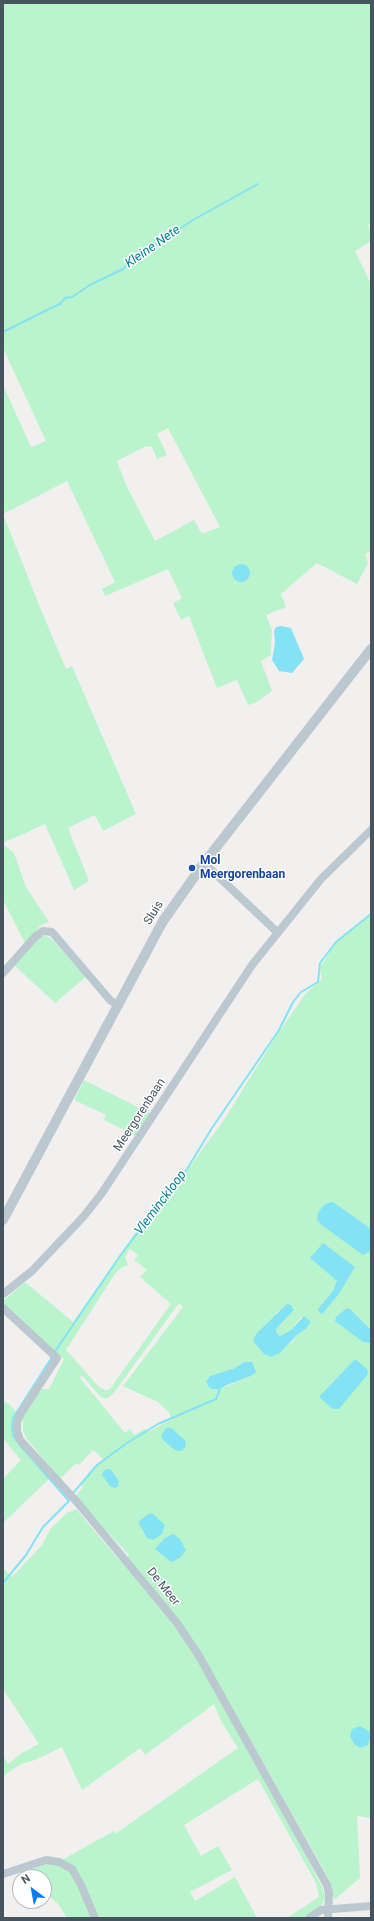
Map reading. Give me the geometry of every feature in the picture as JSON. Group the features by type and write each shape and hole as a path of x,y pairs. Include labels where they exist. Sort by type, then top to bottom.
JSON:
{"street":[{"name":"Sluis","path":"3,1220 163,921 204,863 371,648"},
{"name":"Meergorenbaan","path":"3,1294 32,1271 84,1216 102,1194 252,965 321,879 371,830"},
{"path":"204,863 277,932"},
{"path":"3,974 35,937 43,931 52,932 110,1000 117,1005"},
{"name":"De Meer","path":"3,1308 57,1358 19,1417 17,1431 20,1440 77,1502 140,1578 177,1623 199,1656 327,1885 329,1893 328,1914"},
{"path":"3,1874 46,1860 59,1862 72,1869 81,1884 95,1918"},
{"path":"309,1918 321,1910 328,1914 371,1906"}],"green space":[{"path":"3,3 371,3 371,223 368,225 371,230 371,241 355,251 371,284 371,551 365,554 368,563 357,584 317,563 281,594 286,607 266,615 272,630 271,655 261,661 272,691 255,703 248,705 237,680 217,688 189,616 181,620 173,603 182,598 168,569 105,596 102,589 115,582 67,481 3,514 3,385 31,447 46,441 3,348","holes":["168,428 220,527 202,534 194,520 155,541 126,485 117,461 146,446 152,447 157,459 167,455 157,434"]},
{"path":"3,514 66,669 72,666 136,814 103,831 95,815 68,828 89,881 74,890 45,824 3,843"},
{"path":"3,844 14,853 26,887 49,922 41,925 25,943 3,900"},
{"path":"371,914 371,1818 357,1816 360,1878 334,1900 329,1879 226,1697 180,1621 141,1573 194,1652 289,1823 322,1887 325,1896 322,1905 302,1918 287,1918 319,1897 316,1883 258,1779 184,1825 201,1856 218,1846 232,1870 190,1892 195,1901 235,1877 257,1918 67,1918 59,1905 52,1898 52,1869 31,1869 41,1865 55,1864 114,1831 115,1834 238,1748 222,1723 214,1704 145,1755 140,1748 82,1790 62,1747 35,1760 21,1764 3,1776 3,1755 8,1764 22,1753 39,1744 3,1689 3,1568 12,1577 42,1545 51,1528 67,1513 76,1509 120,1561 129,1555 75,1497 83,1487 80,1483 103,1459 93,1450 79,1465 76,1463 60,1479 27,1439 23,1431 23,1414 41,1389 49,1389 64,1359 4,1307 3,1301 25,1282 73,1322 161,1196 167,1198 224,1120 274,1039 306,993 322,979 320,968 336,941","holes":["130,1249 138,1255 134,1260 147,1270 140,1277 171,1304 110,1389 105,1390 99,1387 66,1350 115,1274 121,1268 128,1265 125,1257","179,1303 183,1307 123,1386 158,1402 169,1412 171,1419 150,1431 145,1429 134,1435 130,1429 125,1433 80,1378 82,1376 102,1398 108,1398 113,1394","294,1310 277,1328 276,1332 280,1336 291,1330 301,1317 311,1322 293,1341 271,1357 277,1312","244,1362 251,1376 220,1389 212,1389 208,1385 206,1381 210,1376 235,1368"]},
{"path":"47,936 55,942 86,977 55,1003 14,965 39,937"},
{"path":"84,1080 151,1114 136,1136 104,1120 106,1115 74,1100"},
{"path":"3,1401 9,1404 18,1414 16,1429 50,1478 3,1523 3,1479 21,1460 3,1439"}],"water":[{"path":"241,564 247,567 250,573 247,579 241,582 235,579 232,573 235,567"},
{"path":"281,626 291,628 304,659 292,673 279,671 272,660 275,643 274,631 276,627"},
{"path":"333,1202 371,1229 371,1250 369,1252 363,1255 317,1220 318,1213 322,1207 327,1203"},
{"path":"323,1243 355,1267 339,1294 322,1314 318,1309 333,1291 337,1281 310,1258"},
{"path":"287,1304 291,1305 294,1310 277,1328 276,1332 280,1336 291,1330 304,1316 311,1322 306,1329 298,1334 280,1353 271,1357 264,1354 253,1341 256,1334"},
{"path":"347,1308 351,1310 370,1329 371,1343 363,1342 335,1321 336,1317"},
{"path":"355,1359 367,1369 368,1374 339,1409 333,1409 319,1397"},
{"path":"244,1362 252,1362 256,1372 251,1376 220,1389 212,1389 208,1386 206,1381 210,1376 235,1368"},
{"path":"166,1428 171,1428 185,1440 186,1446 183,1450 175,1450 164,1441 161,1436"},
{"path":"104,1470 111,1470 119,1481 118,1486 115,1488 110,1486 102,1475"},
{"path":"150,1513 165,1525 162,1534 153,1540 147,1538 138,1522"},
{"path":"173,1534 180,1539 186,1550 180,1558 171,1562 155,1549 165,1538"},
{"path":"360,1726 370,1732 370,1738 368,1745 360,1748 354,1744 350,1736 352,1729"}],"waterway":[{"name":"Kleine Nete","path":"49,309 60,304 65,298 72,297 90,285 123,269 128,263 193,220 258,184"},
{"name":"Kleine Nete","path":"3,332 47,310"},
{"name":"Vleminckloop","path":"54,1353 122,1253 187,1169 212,1128 279,1030 293,1002 301,992 318,982 320,963 336,942 371,914"},
{"name":"Vleminckloop","path":"16,1440 13,1435 13,1418 52,1357"},
{"path":"74,1492 97,1465 127,1443 158,1424 216,1399 220,1389"},
{"name":"Vleminckloop","path":"19,1444 69,1501"},
{"name":"Vleminckloop","path":"3,1583 26,1555 43,1527 69,1501"}],"place":[{"name":"Mol Meergorenbaan","path":"192,868"}]}
